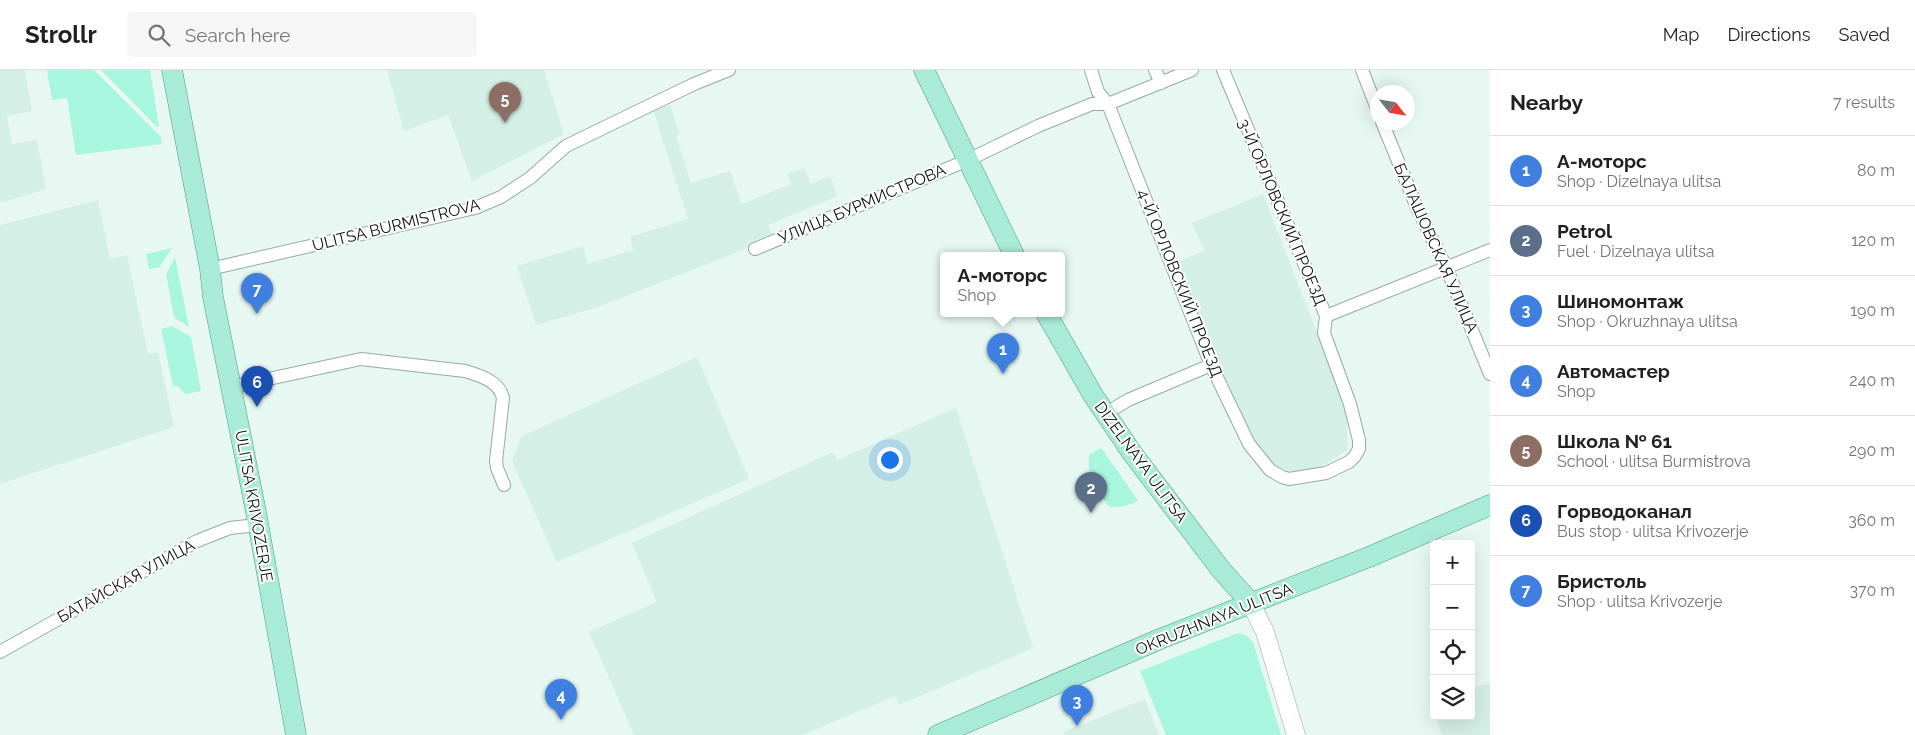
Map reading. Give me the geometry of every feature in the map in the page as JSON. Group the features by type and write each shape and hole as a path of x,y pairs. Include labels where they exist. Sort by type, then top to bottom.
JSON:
{"main road":[{"name":"ULITSA KRIVOZERJE","path":"172,70 296,735"},
{"path":"924,70 1013,252"},
{"name":"DIZELNAYA ULITSA","path":"1048,317 1105,414 1178,515 1222,571 1250,602"},
{"name":"OKRUZHNAYA ULITSA","path":"938,735 1160,639 1250,602 1286,591 1490,505"},
{"path":"1250,602 1265,632 1296,735"}],"street":[{"name":"ULITSA BURMISTROVA","path":"210,270 475,208 501,197 530,178 566,146 694,84 728,70"},
{"name":"4-Й ОРЛОВСКИЙ ПРОЕЗД","path":"1091,70 1098,92 1108,104 1211,366 1249,444 1270,470 1290,479"},
{"path":"1155,70 1161,83"},
{"name":"УЛИЦА БУРМИСТРОВА","path":"755,248 968,160 1038,126 1092,104 1108,104 1192,70"},
{"name":"3-Й ОРЛОВСКИЙ ПРОЕЗД","path":"1223,70 1326,316 1324,333 1350,404 1359,440 1359,449 1350,462 1326,473 1290,479"},
{"path":"1362,70 1370,90"},
{"name":"БАЛАШОВСКАЯ УЛИЦА","path":"1385,130 1418,210 1446,267 1490,374"},
{"path":"1326,316 1490,250"},
{"path":"231,387 361,359 465,371 479,376 497,386 503,398 496,461 504,485"},
{"path":"1105,414 1128,400 1211,366"},
{"name":"БАТАЙСКАЯ УЛИЦА","path":"0,652 197,541 230,528 257,525"}],"shaded area":[{"path":"0,70 25,70 32,111 7,116 12,144 37,140 46,189 0,203"},
{"path":"387,70 544,70 564,134 472,181 448,115 404,131"},
{"path":"670,105 680,135 676,136 691,183 730,171 742,204 791,184 787,174 804,168 811,184 830,176 838,196 768,225 773,238 598,307 536,325 517,266 583,246 588,264 633,250 630,237 688,219 653,110"},
{"path":"1263,194 1347,409 1347,450 1314,471 1289,471 1265,462 1218,363 1177,262 1204,251 1192,223"},
{"path":"98,200 110,259 127,255 148,354 158,352 174,427 0,484 0,225"},
{"path":"697,357 749,479 557,562 512,461 522,436"},
{"path":"956,408 1033,648 899,705 895,696 802,735 634,735 589,632 657,602 632,543 833,452 837,460"},
{"path":"1490,683 1490,735 1442,735 1437,720 1475,720 1475,687"},
{"path":"1145,699 1159,735 1065,735 1063,732"}],"green space":[{"path":"47,70 94,70 161,137 162,144 76,155 67,98 52,100"},
{"path":"101,70 150,70 159,126 157,127"},
{"path":"172,248 160,267 149,269 146,254"},
{"path":"175,257 189,327 174,317 166,274"},
{"path":"172,326 191,337 201,391 185,394 178,386 173,386 161,329"},
{"path":"1101,448 1138,500 1124,506 1108,506 1093,481 1089,468 1090,454"},
{"path":"1238,633 1247,636 1253,642 1281,735 1166,735 1140,671"}],"place":[{"name":"Школа № 61","path":"505,123"},
{"name":"Бристоль","path":"257,314"},
{"name":"А-моторс","path":"1003,374"},
{"name":"Горводоканал","path":"257,407"},
{"name":"Petrol","path":"1091,513"},
{"name":"Автомастер","path":"561,720"},
{"name":"Шиномонтаж","path":"1077,726"}]}
